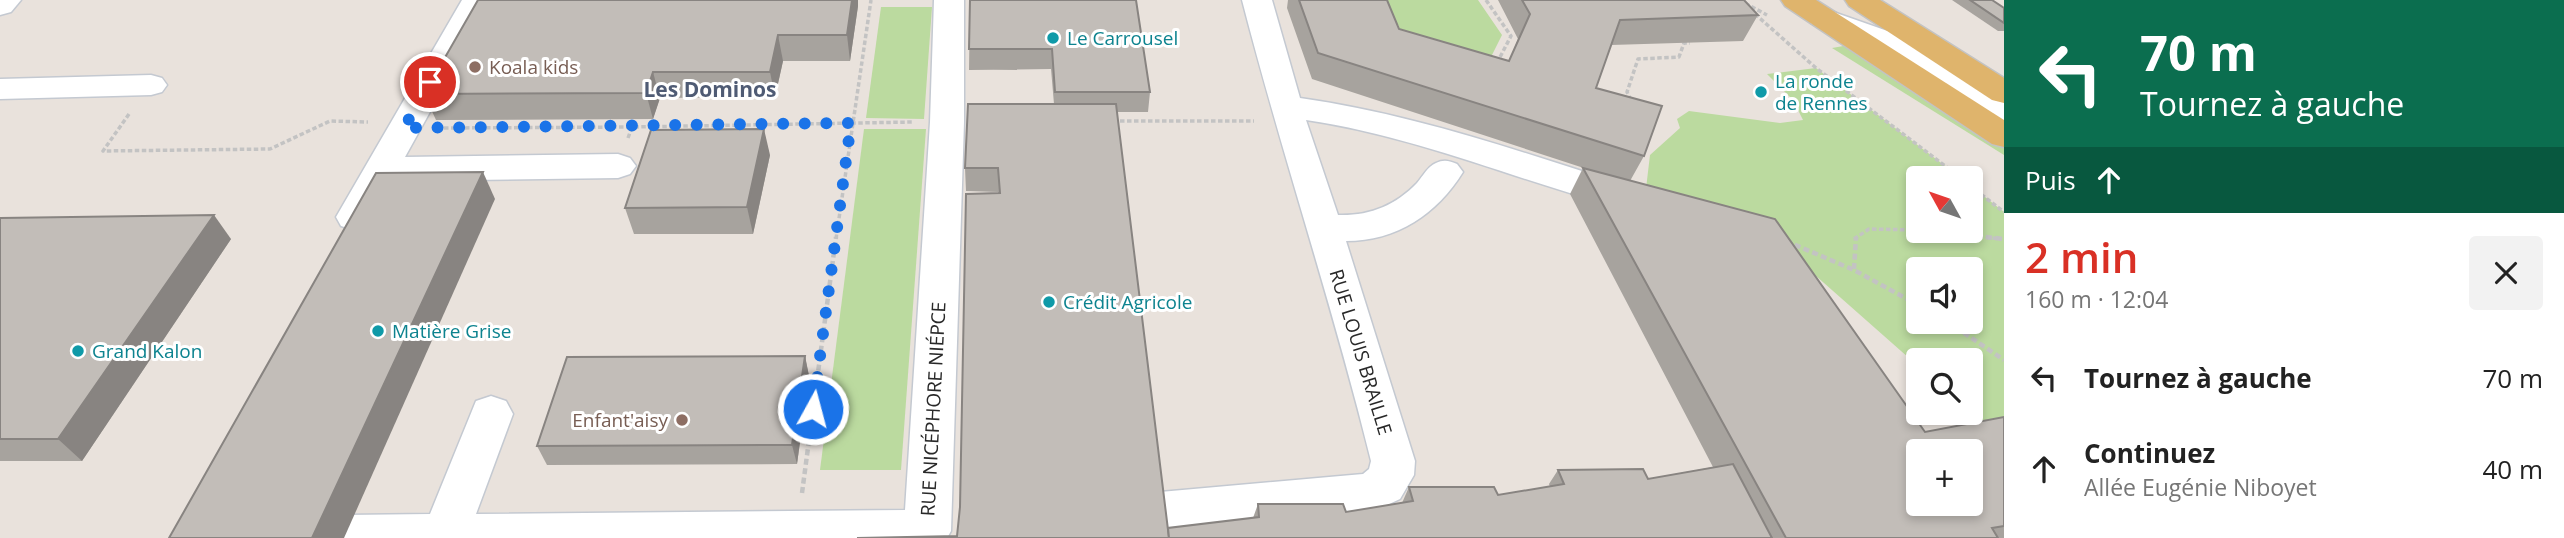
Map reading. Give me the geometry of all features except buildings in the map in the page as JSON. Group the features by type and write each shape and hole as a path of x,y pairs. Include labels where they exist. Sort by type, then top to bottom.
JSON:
{"main road":[{"path":"1846,0 1933,49"},
{"path":"1860,0 2004,93"},
{"path":"1806,8 2004,136"}],"street":[{"path":"0,6 6,0"},
{"path":"334,252 477,0"},
{"name":"RUE NICÉPHORE NIÉPCE","path":"346,536 944,529 949,0"},
{"name":"RUE LOUIS BRAILLE","path":"1160,513 1370,493 1384,485 1391,475 1393,461 1388,438 1286,106 1257,0"},
{"path":"1806,8 1885,41 2004,114"},
{"path":"0,89 151,85"},
{"path":"1286,106 1329,111 1471,148 1600,190"},
{"path":"381,169 618,166"},
{"path":"1324,228 1371,226 1387,221 1417,203 1437,185 1445,172"},
{"path":"445,535 491,414"}],"path":[{"path":"798,532 851,123 871,0"},
{"path":"1486,0 1511,36 1494,68"},
{"path":"1738,0 1816,68 1945,166"},
{"path":"1618,101 1627,92 1638,59 1679,57 1684,43 1696,43"},
{"path":"151,85 103,151 270,149 330,121 406,125 632,127 921,122"},
{"path":"1627,92 1635,109"},
{"path":"1106,121 1242,121"},
{"path":"618,166 632,127"},
{"path":"1983,196 2004,212"},
{"path":"1854,270 1854,238 1869,229 1906,230"},
{"path":"1983,237 2004,239"},
{"path":"1777,238 1854,270 1906,298"},
{"path":"1966,334 2004,360"}],"green space":[{"path":"1379,0 1478,0 1502,35 1484,71 1403,47 1399,26"},
{"path":"881,7 932,7 924,119 866,118"},
{"path":"1849,45 2004,146 2004,155 1832,48"},
{"path":"1816,68 1945,166 1906,166 1906,243 1983,243 1983,195 2004,212 2004,443 1983,424 1983,348 1906,348 1906,355 1807,268 1645,197 1650,155 1680,128 1677,119 1689,111 1780,123 1803,120 1793,100 1767,74"},
{"path":"864,129 926,129 901,470 820,470"}],"place":[{"name":"Le Carrousel","path":"1053,38"},
{"name":"Koala kids","path":"475,67"},
{"name":"La ronde de Rennes","path":"1761,92"},
{"name":"Crédit Agricole","path":"1049,302"},
{"name":"Matière Grise","path":"378,331"},
{"name":"Grand Kalon","path":"78,351"},
{"name":"Enfant'aisy","path":"682,420"}],"district":[{"name":"Les Dominos","path":"710,89"}],"route":[{"path":"430,82 404,128 851,123 813,409"}]}
